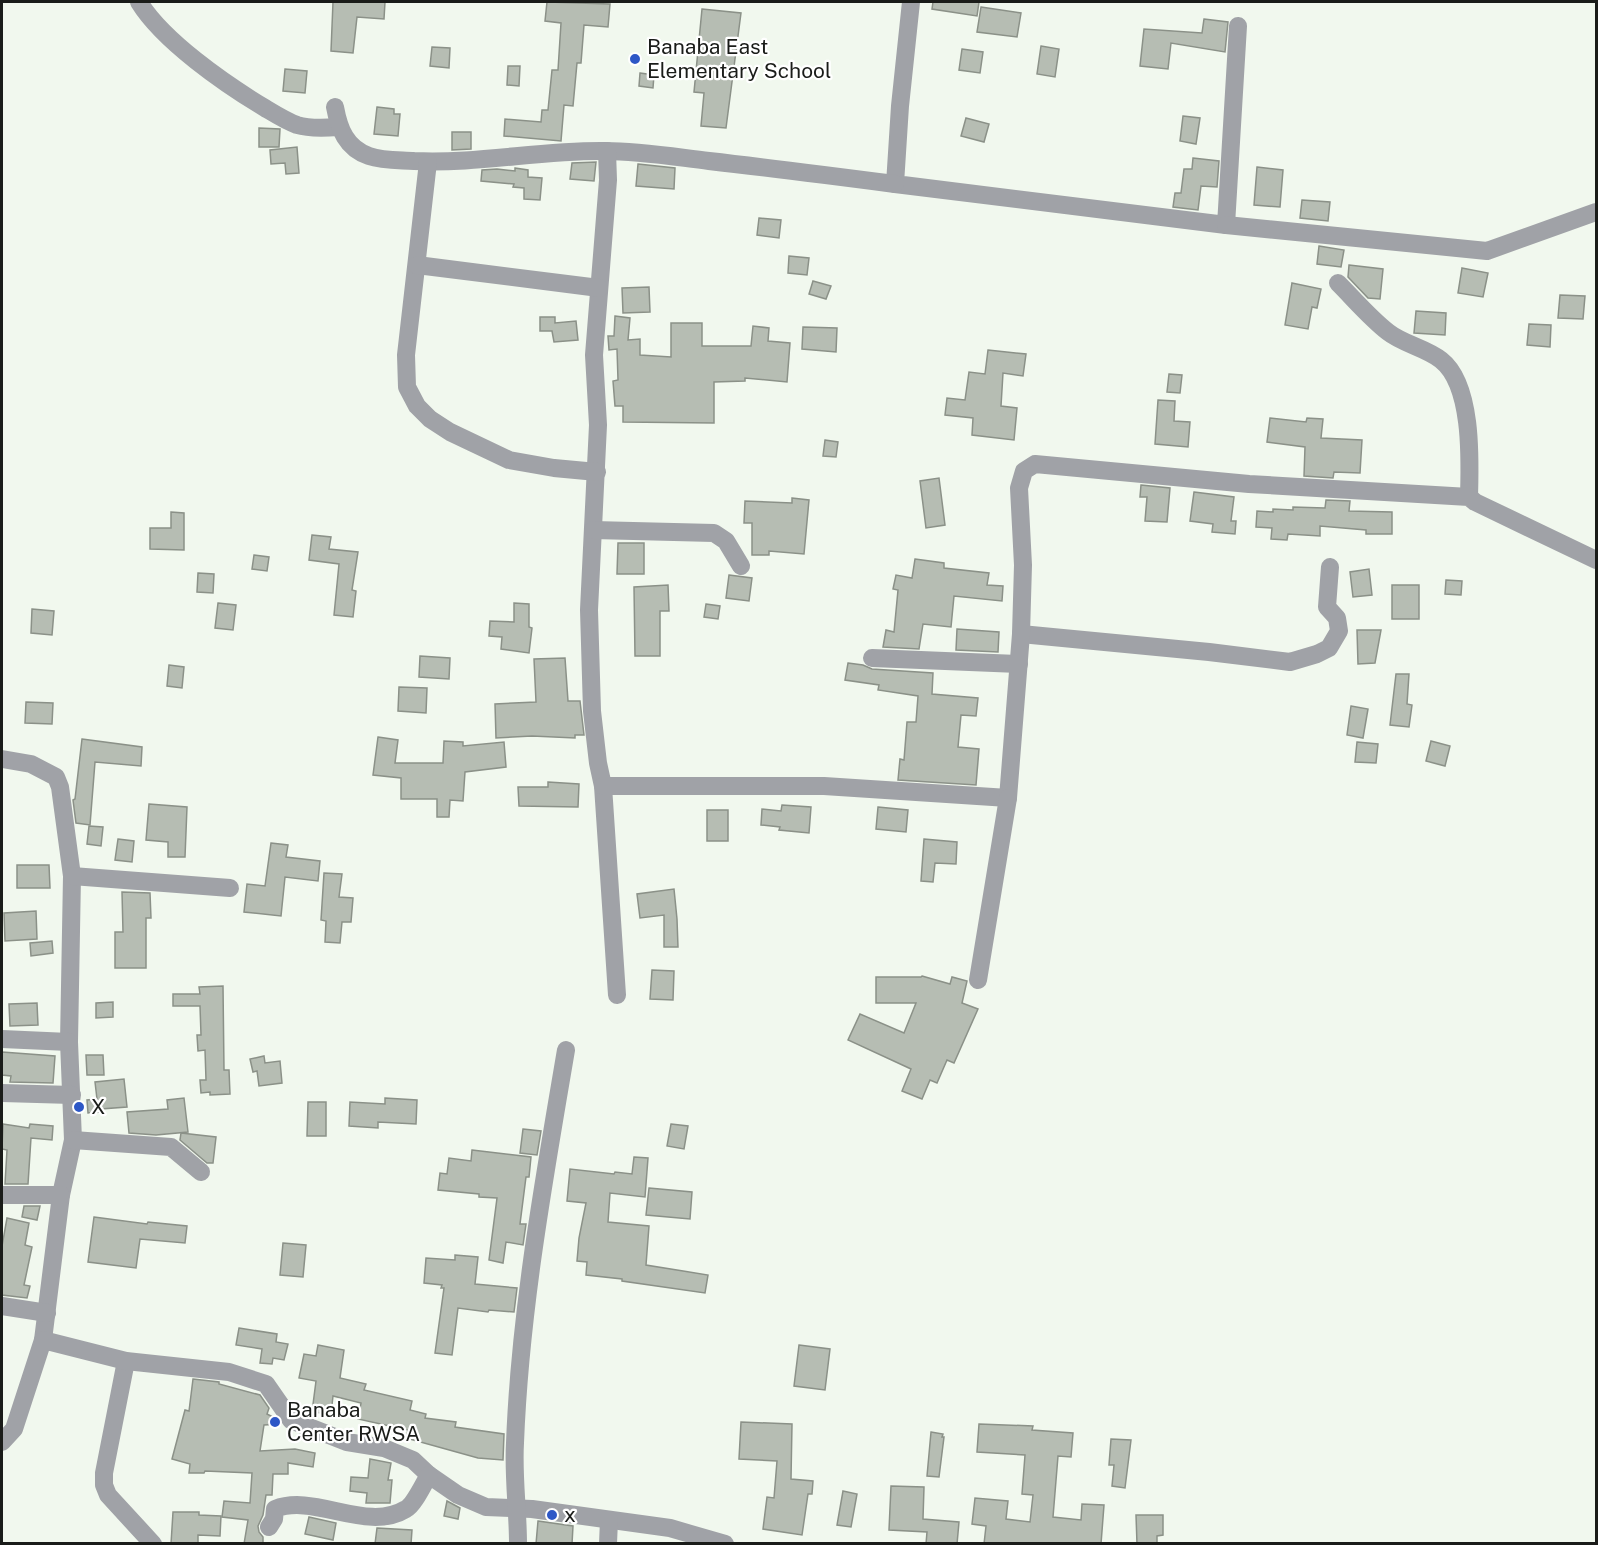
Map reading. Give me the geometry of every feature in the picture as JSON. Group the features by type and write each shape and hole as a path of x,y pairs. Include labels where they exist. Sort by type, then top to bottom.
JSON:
{"street":[{"path":"140,2 154,23 169,37 229,85 254,101 297,125 321,128 338,127"},
{"path":"895,184 900,106 911,2"},
{"path":"1226,225 1238,26"},
{"path":"335,107 338,127 348,141 360,152 388,160 455,162 551,152 607,151 723,163 1226,225 1487,251 1596,212"},
{"path":"607,151 608,180 594,355 598,425 589,637 592,711 603,786 617,995"},
{"path":"428,162 406,372 407,387 417,406 430,419 450,432 509,460 554,468 597,472"},
{"path":"417,265 599,288"},
{"path":"1338,283 1389,334 1441,360 1451,371 1463,397 1470,448 1469,497"},
{"path":"978,980 1008,798 1021,634 1023,565 1019,488 1024,471 1035,464 1249,484 1469,497 1596,561"},
{"path":"594,530 714,533 726,541 741,566"},
{"path":"1021,634 1290,662 1329,648 1339,631 1337,618 1327,607 1330,567"},
{"path":"872,658 1018,664"},
{"path":"2,759 32,764 56,777 60,788 72,876 69,1042 73,1140 61,1195 43,1340 15,1429 2,1442"},
{"path":"603,786 824,786 1008,798"},
{"path":"72,876 230,888"},
{"path":"2,1039 69,1042"},
{"path":"518,1544 514,1446 531,1270 566,1050"},
{"path":"2,1093 72,1095"},
{"path":"73,1140 171,1147 201,1172"},
{"path":"2,1195 61,1195"},
{"path":"2,1306 47,1313"},
{"path":"43,1340 126,1361 229,1372 266,1384 291,1420 347,1442 384,1448 413,1460 429,1475 458,1495 486,1507 670,1528 725,1544"},
{"path":"126,1361 104,1473 104,1485 108,1495 153,1544"},
{"path":"269,1527 274,1519 275,1509 289,1504 365,1516 388,1516 408,1509 429,1475"},
{"path":"608,1544 609,1520"}],"building":[{"path":"333,2 385,2 384,19 357,17 353,53 331,51"},
{"path":"547,2 610,4 608,27 584,25 581,63 577,63 573,106 564,105 561,141 504,136 505,119 541,122 542,110 548,110 552,70 558,70 561,23 545,21"},
{"path":"933,2 979,2 977,16 932,9"},
{"path":"981,7 1021,13 1017,37 977,32"},
{"path":"702,9 741,13 726,128 701,126 704,93 694,92"},
{"path":"1204,19 1228,22 1225,52 1171,43 1168,69 1140,66 1144,29 1202,33"},
{"path":"1041,46 1059,49 1055,77 1037,74"},
{"path":"432,47 450,48 449,68 430,66"},
{"path":"962,49 983,52 980,73 959,70"},
{"path":"508,66 520,66 519,86 507,85"},
{"path":"285,69 307,71 305,93 283,91"},
{"path":"640,73 654,75 653,88 639,86"},
{"path":"377,107 394,109 394,114 400,114 398,136 374,134"},
{"path":"1183,116 1200,118 1196,144 1180,141"},
{"path":"966,118 989,124 984,142 961,136"},
{"path":"259,128 280,129 279,147 259,147"},
{"path":"452,132 471,132 471,149 452,150"},
{"path":"297,147 299,173 286,174 285,163 271,164 270,150"},
{"path":"1193,158 1219,161 1217,187 1201,186 1198,210 1173,207 1175,193 1181,193 1184,169 1192,169"},
{"path":"596,162 594,181 570,179 572,163"},
{"path":"638,164 675,168 674,189 636,186"},
{"path":"1257,167 1283,170 1280,207 1254,205"},
{"path":"515,168 528,170 528,177 542,178 540,200 524,199 524,188 513,187 514,184 481,181 482,170 515,171"},
{"path":"1302,200 1330,202 1328,221 1300,218"},
{"path":"759,218 781,220 779,238 757,235"},
{"path":"1319,246 1344,250 1341,267 1317,264"},
{"path":"789,256 809,258 807,275 788,273"},
{"path":"1349,265 1383,269 1380,299 1368,298 1348,277"},
{"path":"1462,268 1488,273 1483,297 1458,293"},
{"path":"813,281 831,286 826,299 809,294"},
{"path":"1292,283 1321,289 1317,308 1312,307 1308,329 1285,325"},
{"path":"649,287 650,312 623,313 622,288"},
{"path":"1560,295 1585,296 1583,319 1558,318"},
{"path":"1416,311 1446,313 1445,335 1414,333"},
{"path":"615,316 630,318 628,340 640,339 640,355 671,357 671,323 702,323 702,346 751,346 753,326 769,328 768,341 790,343 787,382 745,378 745,381 714,382 714,423 623,422 623,406 615,406 613,381 618,380 617,349 609,350 608,336 614,336"},
{"path":"540,317 555,317 555,323 576,321 578,340 554,342 552,331 540,331"},
{"path":"1529,324 1551,325 1550,347 1527,345"},
{"path":"803,327 837,328 836,352 802,349"},
{"path":"988,350 1026,354 1023,376 1003,373 1001,406 1017,408 1014,440 972,435 973,418 945,415 947,398 965,400 969,372 985,374"},
{"path":"1169,374 1182,375 1180,393 1167,392"},
{"path":"1158,400 1175,401 1174,421 1190,422 1188,447 1155,444"},
{"path":"1270,418 1306,422 1307,418 1323,419 1321,438 1362,440 1360,473 1334,472 1333,478 1304,476 1305,447 1267,442"},
{"path":"825,440 838,442 836,457 823,456"},
{"path":"939,478 945,525 926,528 920,481"},
{"path":"1141,485 1170,488 1167,522 1145,521 1147,497 1140,497"},
{"path":"1194,492 1234,497 1231,521 1236,521 1235,534 1212,532 1213,524 1190,521"},
{"path":"792,498 809,500 804,554 769,551 769,555 752,555 752,523 744,523 745,501 792,503"},
{"path":"1326,500 1350,501 1349,511 1392,512 1392,534 1366,534 1366,530 1320,526 1320,536 1288,534 1287,540 1271,539 1272,528 1256,527 1257,511 1293,510 1293,507 1325,508"},
{"path":"171,512 184,513 184,550 150,549 150,528 171,528"},
{"path":"312,535 331,537 329,549 358,552 352,590 356,591 353,617 334,615 339,564 309,560"},
{"path":"618,543 644,543 644,574 617,574"},
{"path":"254,555 269,557 267,571 252,569"},
{"path":"915,559 944,563 944,568 989,573 987,585 1003,586 1002,601 954,596 951,627 923,624 919,649 883,647 886,630 894,632 898,590 893,589 896,575 912,578"},
{"path":"1369,569 1372,595 1353,597 1350,572"},
{"path":"198,573 214,574 213,593 197,592"},
{"path":"729,575 752,578 749,601 726,598"},
{"path":"1446,580 1462,581 1461,595 1445,594"},
{"path":"668,585 669,611 660,611 660,656 635,656 634,587"},
{"path":"1392,585 1419,585 1419,619 1392,619"},
{"path":"218,603 236,605 233,630 215,628"},
{"path":"514,603 529,604 529,627 532,628 529,653 501,649 502,637 489,636 490,621 514,622"},
{"path":"706,604 720,606 718,619 704,617"},
{"path":"32,609 54,611 52,635 31,633"},
{"path":"957,629 999,632 998,652 956,650"},
{"path":"1357,630 1381,630 1375,663 1358,664"},
{"path":"420,656 450,658 449,679 419,677"},
{"path":"565,658 568,701 580,701 584,735 575,735 575,738 532,736 496,738 495,704 536,702 534,659"},
{"path":"848,663 872,669 933,673 932,694 978,698 976,716 961,715 958,747 979,749 976,785 898,780 900,759 904,760 907,722 916,722 918,696 878,690 879,685 845,680"},
{"path":"169,665 184,667 182,688 167,686"},
{"path":"1396,674 1409,674 1407,704 1412,705 1409,727 1390,725"},
{"path":"399,687 427,688 426,713 398,711"},
{"path":"26,702 53,703 52,724 25,723"},
{"path":"1351,706 1368,709 1363,738 1347,735"},
{"path":"378,737 398,740 395,763 443,763 444,741 463,742 463,746 504,742 506,767 465,772 463,801 450,800 449,817 437,817 437,799 401,799 401,778 373,775"},
{"path":"82,739 142,747 141,766 95,762 90,825 76,823 73,800 75,799"},
{"path":"1431,741 1450,746 1445,766 1426,761"},
{"path":"1357,742 1378,744 1376,763 1355,762"},
{"path":"548,782 579,784 578,807 519,806 518,787 548,787"},
{"path":"149,804 187,807 185,857 168,857 168,842 146,840"},
{"path":"782,805 811,807 809,833 779,830 780,827 761,825 762,809 781,811"},
{"path":"878,807 908,810 906,832 876,829"},
{"path":"707,810 728,810 728,841 707,841"},
{"path":"89,826 103,827 101,846 87,844"},
{"path":"118,839 134,841 132,862 115,860"},
{"path":"924,839 957,842 956,864 935,863 933,882 921,881"},
{"path":"271,843 288,845 286,857 320,861 318,881 285,877 281,916 244,912 247,884 265,886"},
{"path":"17,865 49,865 50,888 17,888"},
{"path":"324,873 342,874 339,897 353,898 351,922 342,922 340,943 325,942 326,921 321,920"},
{"path":"674,889 678,947 664,947 664,915 640,918 637,894"},
{"path":"122,892 150,893 151,918 146,918 146,968 115,968 115,932 123,932"},
{"path":"36,911 37,939 5,941 4,913"},
{"path":"52,941 53,953 31,956 30,943"},
{"path":"652,970 674,971 673,1000 650,999"},
{"path":"922,976 950,984 952,977 967,981 962,1003 978,1009 954,1063 947,1060 937,1083 930,1080 922,1099 902,1091 911,1069 848,1040 860,1014 904,1033 916,1003 876,1003 876,977"},
{"path":"223,986 224,1070 229,1070 230,1094 210,1095 210,1092 201,1093 200,1080 206,1080 205,1050 198,1051 197,1035 201,1035 200,1006 173,1006 173,994 200,994 199,987"},
{"path":"113,1002 113,1017 96,1018 96,1003"},
{"path":"37,1003 38,1025 10,1026 9,1004"},
{"path":"2,1052 55,1056 53,1083 10,1082 11,1076 2,1075"},
{"path":"86,1055 103,1055 104,1075 87,1075"},
{"path":"264,1056 265,1063 280,1061 282,1083 259,1086 257,1071 253,1072 250,1059"},
{"path":"124,1079 127,1107 101,1109 101,1112 88,1113 87,1100 97,1099 95,1082"},
{"path":"184,1098 188,1132 156,1135 129,1133 127,1112 168,1109 167,1100"},
{"path":"385,1098 417,1100 416,1124 378,1122 378,1128 349,1126 350,1102 385,1104"},
{"path":"308,1102 326,1102 326,1136 307,1136"},
{"path":"3,1124 29,1128 30,1124 53,1126 52,1140 31,1138 28,1184 5,1184 7,1150 2,1149"},
{"path":"671,1124 688,1126 684,1149 667,1146"},
{"path":"523,1129 541,1131 537,1155 520,1153"},
{"path":"181,1133 216,1137 213,1163 207,1163 180,1140"},
{"path":"472,1150 531,1157 520,1224 526,1224 523,1245 506,1242 503,1263 489,1260 497,1198 438,1190 440,1173 447,1174 449,1158 471,1161"},
{"path":"634,1157 648,1158 645,1197 610,1193 608,1222 649,1226 646,1265 708,1275 705,1293 586,1275 587,1262 577,1261 586,1203 567,1201 570,1169 632,1174"},
{"path":"649,1188 692,1192 690,1219 646,1215"},
{"path":"24,1206 40,1206 37,1220 22,1217"},
{"path":"94,1217 147,1224 148,1222 187,1226 185,1243 140,1239 136,1268 88,1262"},
{"path":"7,1218 29,1223 25,1245 32,1247 24,1285 30,1286 27,1298 2,1295 2,1246"},
{"path":"283,1243 306,1245 303,1277 280,1275"},
{"path":"455,1255 478,1257 475,1284 517,1288 514,1312 489,1310 488,1312 458,1308 452,1355 435,1353 444,1288 441,1288 442,1285 424,1283 426,1258 455,1260"},
{"path":"239,1328 277,1334 276,1342 288,1344 284,1360 273,1358 272,1364 260,1363 262,1349 236,1345"},
{"path":"318,1345 344,1350 340,1378 366,1384 364,1390 412,1401 410,1410 426,1414 425,1418 456,1422 455,1427 504,1434 503,1460 478,1458 406,1438 408,1430 358,1419 361,1403 333,1396 331,1414 312,1412 316,1381 299,1378 304,1354 316,1356"},
{"path":"799,1345 830,1349 825,1390 794,1386"},
{"path":"193,1379 219,1382 219,1384 260,1395 269,1408 267,1414 277,1419 280,1424 264,1425 260,1451 295,1449 315,1453 313,1467 288,1463 288,1474 273,1474 272,1495 266,1495 263,1515 258,1526 263,1537 263,1544 244,1544 248,1520 222,1517 224,1501 250,1503 252,1473 205,1471 204,1473 189,1473 190,1464 172,1459 185,1410 189,1411"},
{"path":"741,1422 792,1424 791,1479 813,1481 812,1494 808,1494 802,1535 763,1529 767,1497 774,1498 777,1461 739,1459"},
{"path":"979,1424 1033,1426 1032,1430 1073,1433 1071,1457 1058,1456 1053,1517 1081,1520 1082,1504 1104,1505 1101,1544 984,1544 986,1526 972,1524 975,1498 1008,1501 1006,1519 1030,1522 1033,1495 1022,1494 1025,1455 977,1452"},
{"path":"931,1432 943,1434 942,1437 944,1437 939,1477 927,1476"},
{"path":"1111,1439 1131,1440 1125,1488 1112,1486 1114,1465 1109,1465"},
{"path":"370,1459 391,1463 388,1480 392,1480 390,1503 366,1503 367,1493 350,1491 351,1477 368,1478"},
{"path":"891,1486 924,1487 923,1519 959,1522 957,1544 926,1544 927,1532 889,1530"},
{"path":"843,1491 857,1494 851,1527 837,1525"},
{"path":"447,1501 460,1508 458,1519 444,1516"},
{"path":"173,1512 199,1512 199,1515 221,1516 220,1536 198,1535 198,1544 171,1544"},
{"path":"1136,1515 1163,1515 1163,1535 1157,1536 1157,1544 1137,1544"},
{"path":"309,1517 336,1523 333,1540 305,1534"},
{"path":"538,1521 573,1526 572,1544 536,1544"},
{"path":"377,1528 412,1530 411,1544 375,1544"}],"place":[{"name":"Banaba East Elementary School","path":"635,59"},
{"name":"X","path":"79,1107"},
{"name":"Banaba Center RWSA","path":"275,1422"},
{"name":"x","path":"552,1515"}]}
